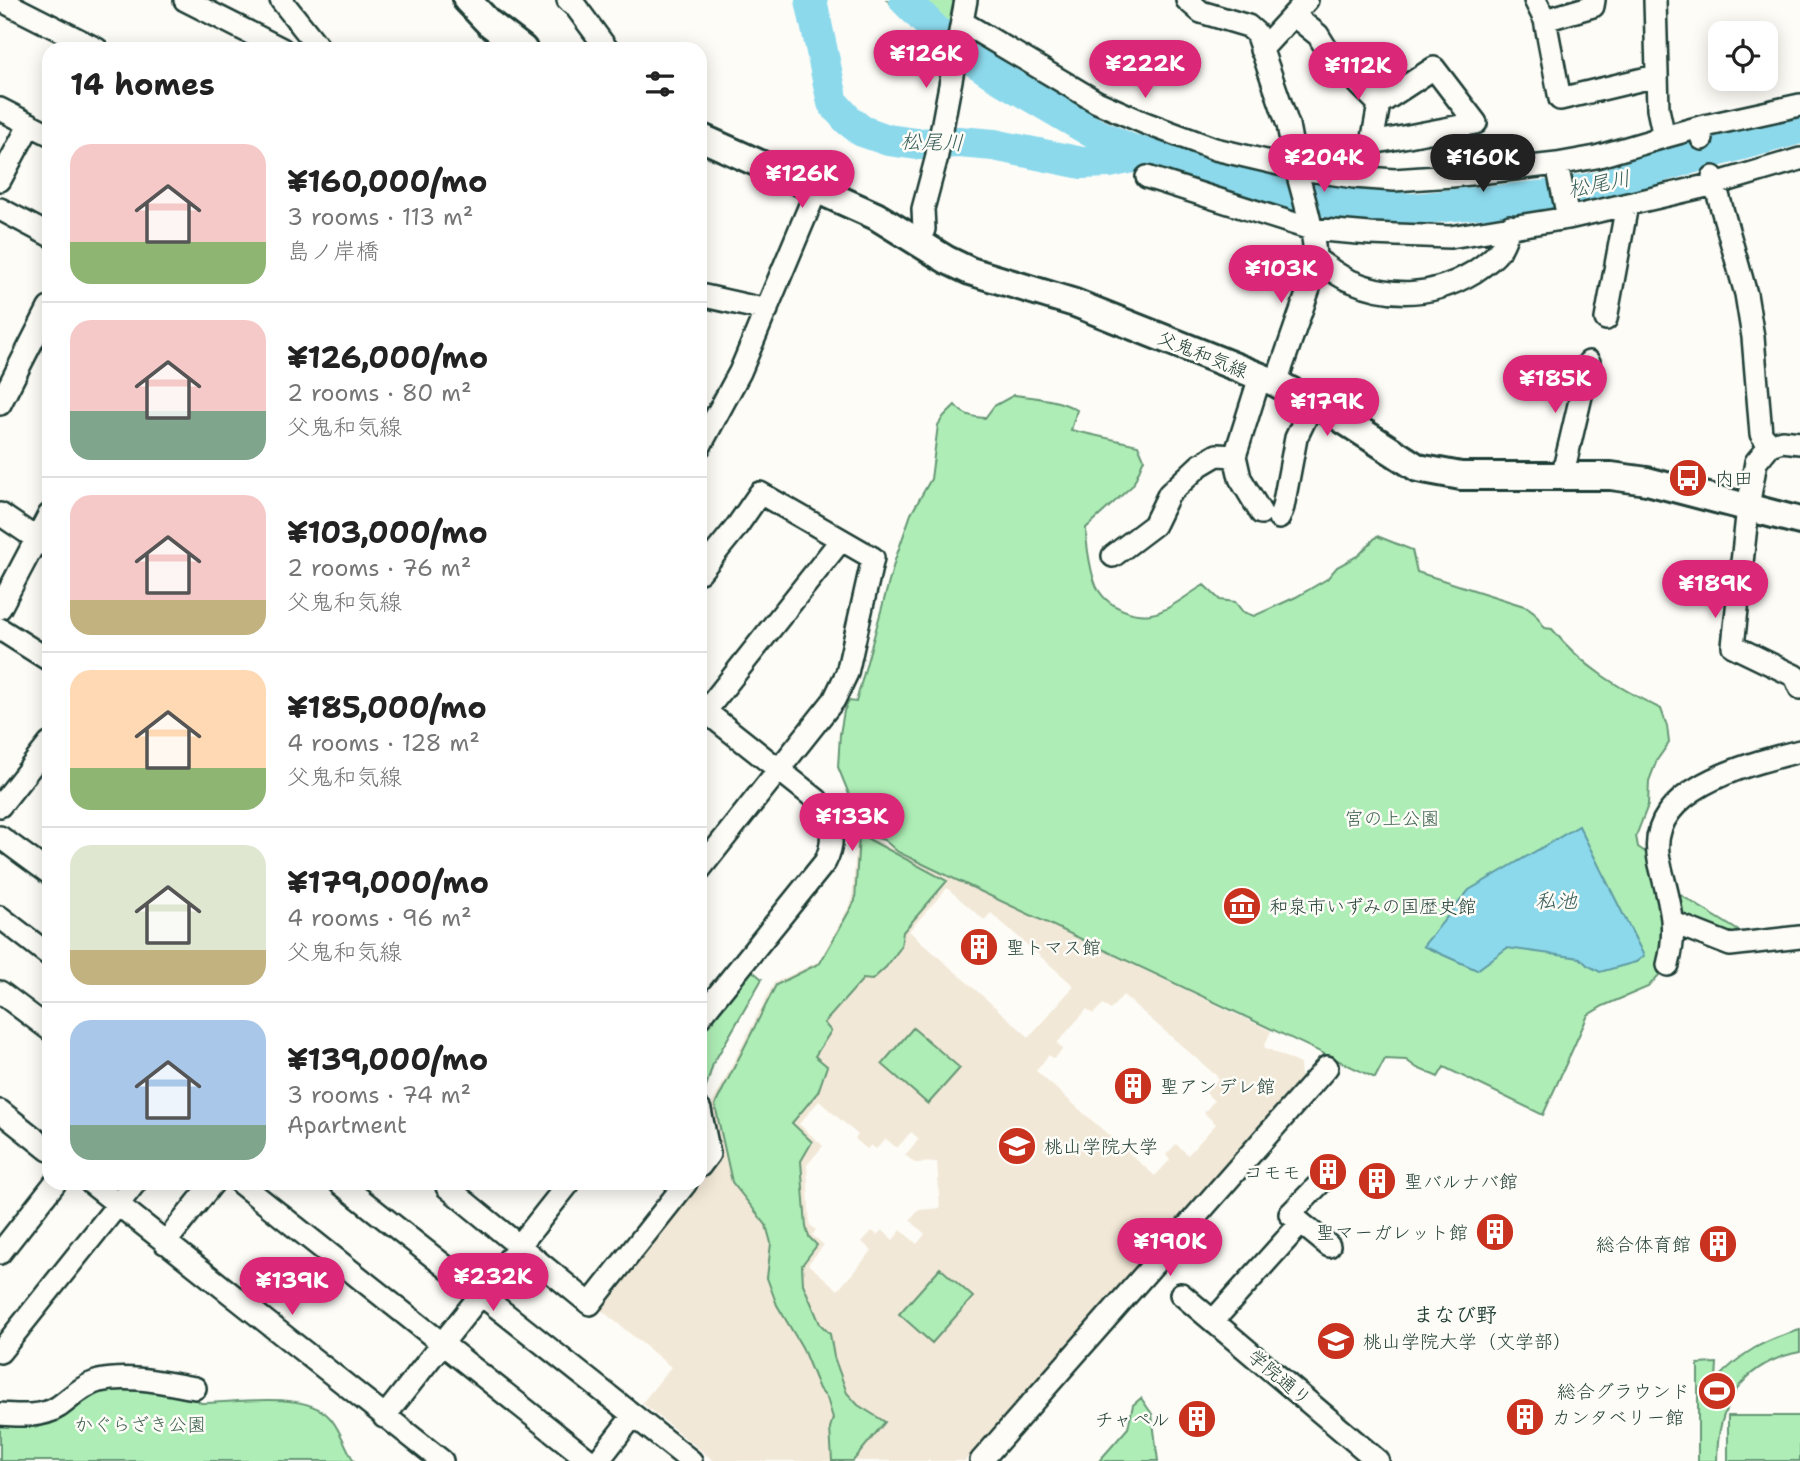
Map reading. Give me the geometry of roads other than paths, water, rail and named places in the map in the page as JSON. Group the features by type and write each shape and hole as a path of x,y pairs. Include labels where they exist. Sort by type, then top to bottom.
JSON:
{"main road":[{"path":"467,0 489,23 514,42"},
{"name":"父鬼和気線","path":"707,140 876,216 970,271 1076,303 1268,380 1312,403 1418,468 1461,477 1611,476 1647,481 1800,521"}],"street":[{"path":"0,0 83,42"},
{"path":"185,0 268,42"},
{"path":"281,0 314,42"},
{"path":"568,0 602,42"},
{"path":"919,243 924,229 923,209 936,160 966,0"},
{"path":"1187,0 1201,12 1248,26 1256,33 1287,125 1316,259 1315,271 1236,456 1240,478 1270,516 1283,507 1296,438 1312,403"},
{"path":"1535,0 1545,20 1560,99 1656,76"},
{"path":"1545,20 1593,6 1594,0"},
{"path":"1656,0 1656,76 1658,109 1664,137"},
{"path":"1261,50 1300,8 1331,56 1379,104"},
{"path":"961,27 1109,108 1216,149 1297,173 1394,180 1557,167 1664,137 1701,133 1800,105"},
{"path":"1434,68 1476,123 1372,143 1379,104 1434,68"},
{"path":"0,109 40,129 0,180"},
{"path":"1147,177 1310,224 1370,234 1450,237 1627,205 1800,159"},
{"path":"1557,167 1567,216"},
{"path":"1714,181 1746,294 1753,337 1761,434 1770,445"},
{"path":"707,433 740,372 816,191"},
{"path":"1606,319 1627,205"},
{"path":"0,209 42,231"},
{"path":"1316,259 1347,279 1394,292 1418,294 1446,286 1489,262 1500,250 1510,226"},
{"path":"707,289 767,310"},
{"path":"0,404 42,322"},
{"path":"1562,477 1589,362"},
{"path":"1798,680 1733,646 1748,507 1756,463 1770,445 1782,441 1800,443"},
{"path":"1113,556 1154,525 1169,494 1200,465 1217,455 1236,456"},
{"path":"707,563 760,493 873,558 846,673 834,700 707,860"},
{"path":"0,514 42,542"},
{"path":"707,706 841,540"},
{"path":"0,608 42,545"},
{"path":"0,629 42,656"},
{"path":"707,716 817,800 825,813 832,835 832,850 825,862 707,1008"},
{"path":"1668,965 1674,923 1657,846 1660,825 1665,816 1686,795 1717,778 1800,751"},
{"path":"0,806 42,753"},
{"path":"0,837 42,868"},
{"path":"0,917 42,949"},
{"path":"1674,923 1730,945 1800,937"},
{"path":"0,992 42,1025"},
{"path":"981,1461 1327,1067"},
{"path":"0,1111 42,1144"},
{"path":"1329,1246 1290,1214 1330,1173"},
{"path":"3,1244 49,1190"},
{"path":"100,1190 442,1461"},
{"path":"0,1352 129,1190"},
{"path":"165,1243 207,1190"},
{"path":"249,1190 590,1461"},
{"path":"349,1190 691,1461"},
{"path":"454,1190 590,1304 680,1190"},
{"path":"384,1416 563,1190"},
{"path":"1213,1321 1301,1223"},
{"name":"学院通り","path":"1181,1294 1378,1461"},
{"path":"0,1414 31,1415 56,1409 89,1385 99,1381 137,1380 195,1388"},
{"path":"598,1461 633,1416"}],"water":[{"name":"私池","path":"1579,826 1644,956 1636,962 1600,972 1580,958 1507,948 1477,970 1423,946 1469,890"}],"waterway":[{"name":"松尾川","path":"811,0 833,103 862,131 888,140 917,144 959,142 994,145 1082,163 1109,162 1146,154"},
{"name":"松尾川","path":"905,0 948,43 1000,78 1094,133 1129,149 1261,189 1349,205 1415,209 1547,196 1601,187 1665,165 1800,128"}],"place":[{"name":"内田","path":"1688,478"},
{"name":"和泉市いずみの国歴史館","path":"1242,906"},
{"name":"聖トマス館","path":"979,947"},
{"name":"聖アンデレ館","path":"1133,1086"},
{"name":"桃山学院大学","path":"1017,1146"},
{"name":"コモモ","path":"1328,1172"},
{"name":"聖バルナバ館","path":"1377,1181"},
{"name":"聖マーガレット館","path":"1495,1232"},
{"name":"総合体育館","path":"1718,1244"},
{"name":"桃山学院大学（文学部）","path":"1336,1341"},
{"name":"総合グラウンド","path":"1717,1391"},
{"name":"カンタベリー館","path":"1525,1417"},
{"name":"チャペル","path":"1197,1419"}],"district":[{"name":"まなび野","path":"1455,1315"}],"park label":[{"name":"宮の上公園","path":"1392,818"},
{"name":"かぐらざき公園","path":"140,1424"}]}
